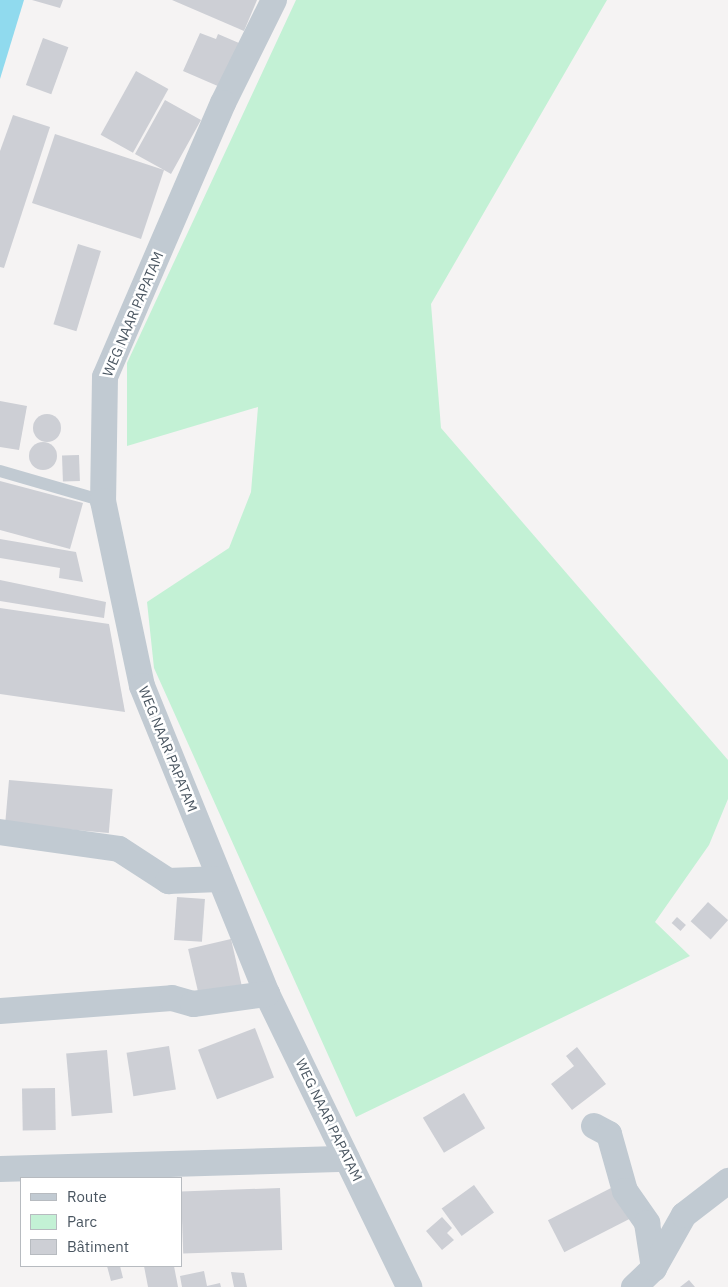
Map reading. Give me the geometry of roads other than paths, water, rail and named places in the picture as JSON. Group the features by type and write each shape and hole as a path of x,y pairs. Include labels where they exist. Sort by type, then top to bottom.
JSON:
{"street":[{"name":"WEG NAAR PAPATAM","path":"274,0 223,103 105,377 103,501 142,686 268,994 409,1287"},
{"path":"0,832 119,849 168,881 220,879"},
{"path":"0,1011 172,998 193,1004 268,994"},
{"path":"594,1126 609,1134 625,1191 647,1223 654,1268"},
{"path":"0,1169 347,1159"},
{"path":"634,1287 654,1268 684,1215 728,1181"}],"lane":[{"path":"0,471 103,501"}],"water":[{"path":"0,0 24,0 0,79"}]}
